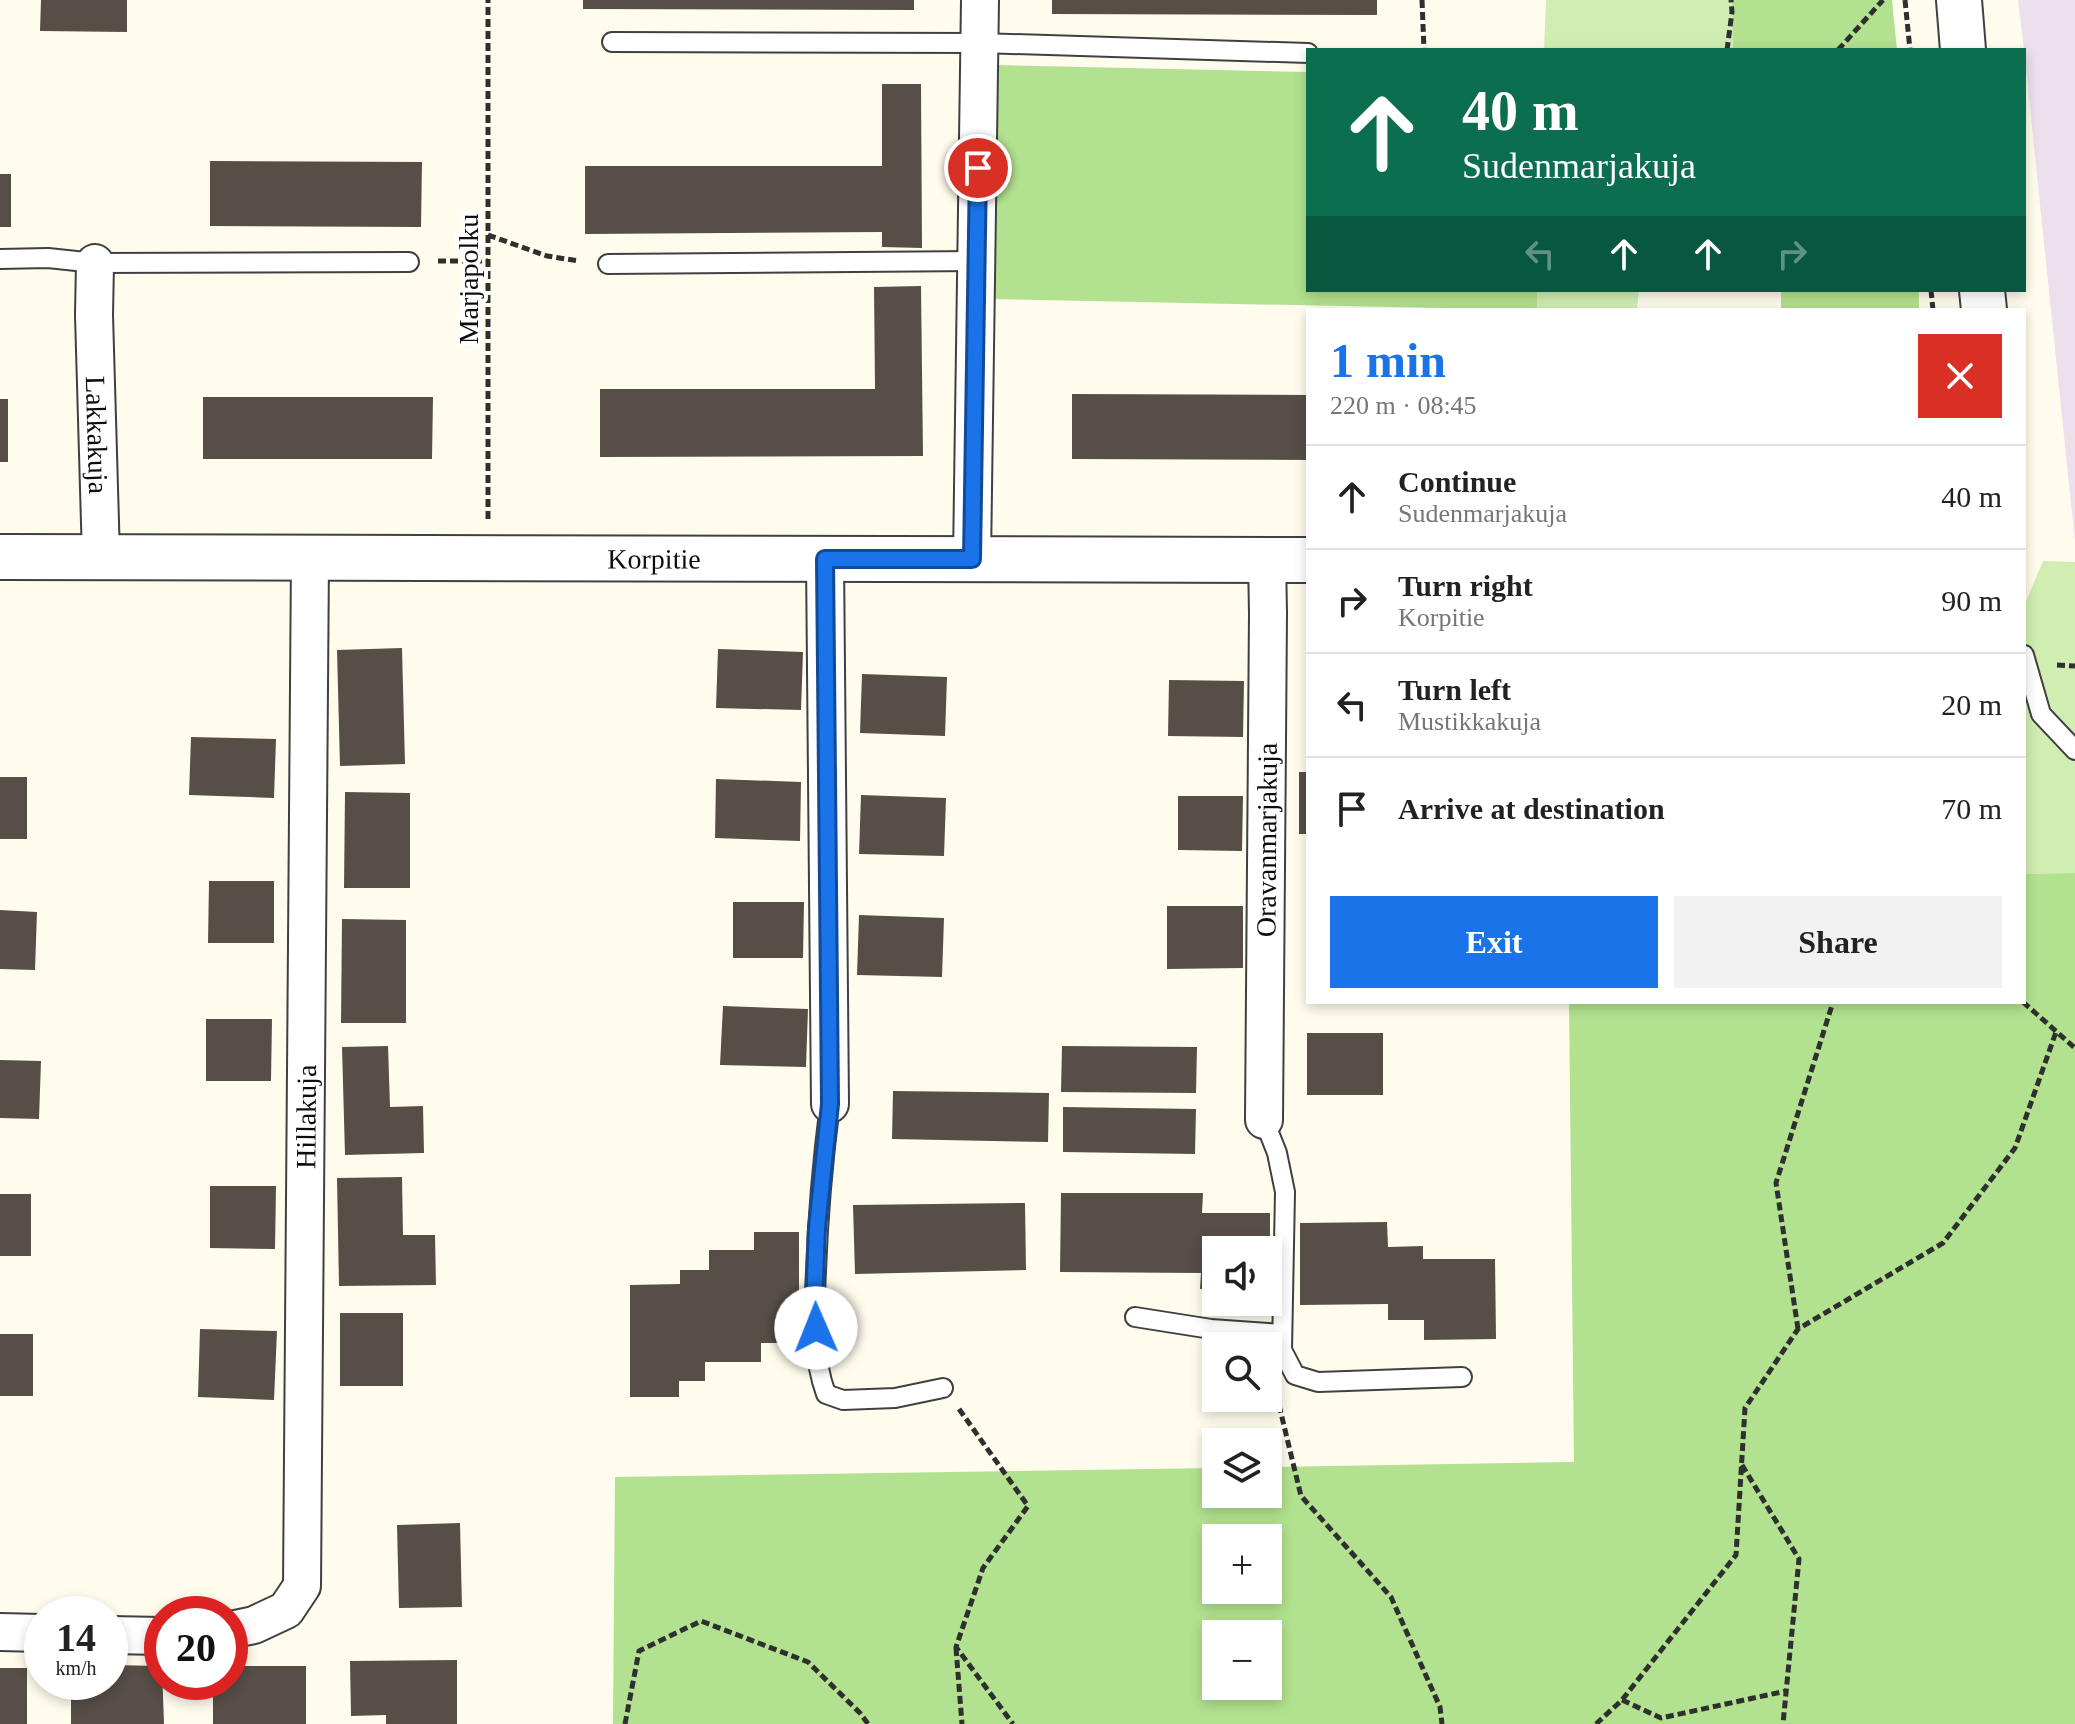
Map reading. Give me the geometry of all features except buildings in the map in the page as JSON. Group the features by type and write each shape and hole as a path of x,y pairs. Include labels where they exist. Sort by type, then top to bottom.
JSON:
{"street":[{"path":"972,559 980,0"},
{"path":"1959,0 1963,48"},
{"name":"Lakkakuja","path":"95,263 101,557"},
{"name":"Korpitie","path":"0,557 1287,560"},
{"name":"Hillakuja","path":"248,1626 286,1610 302,1586 310,558"},
{"path":"825,559 830,1104"},
{"name":"Oravanmarjakuja","path":"1264,1120 1268,613 1287,560"},
{"path":"0,1632 24,1633"}],"lane":[{"path":"612,42 980,43 1306,53"},
{"path":"0,259 48,258 95,263 409,262"},
{"path":"608,264 977,261"},
{"path":"2026,662 2041,714 2075,750"},
{"path":"830,1104 817,1228 814,1305 819,1374 826,1394 843,1400 895,1398 943,1388"},
{"path":"1264,1120 1277,1153 1285,1192 1282,1334"},
{"path":"1135,1317 1254,1332"},
{"path":"1282,1350 1295,1375 1318,1382 1462,1377"}],"path":[{"name":"Marjapolku","path":"488,0 488,558"},
{"path":"1422,0 1424,48"},
{"path":"1727,48 1731,0"},
{"path":"1840,48 1883,0"},
{"path":"1905,0 1910,48"},
{"path":"488,235 547,256 608,264"},
{"path":"409,262 488,261"},
{"path":"1798,1329 1776,1183 1832,1004"},
{"path":"2025,1004 2075,1048"},
{"path":"1596,1724 1622,1700 1736,1555 1745,1408 1798,1329 1943,1243 2015,1148 2056,1032"},
{"path":"943,1388 1028,1506 983,1568 956,1647 962,1724"},
{"path":"1281,1412 1301,1496 1391,1597 1440,1707 1442,1724"},
{"path":"1742,1464 1799,1559 1783,1724"},
{"path":"625,1724 639,1651 701,1621 808,1662 868,1724"},
{"path":"956,1647 1013,1724"},
{"path":"1622,1700 1661,1718 1786,1691"}],"shaded area":[{"path":"2018,0 2075,0 2075,542 2026,48"}],"green space":[{"path":"1546,0 1732,0 1733,48 1544,48"},
{"path":"1732,0 1892,0 1897,48 1733,48"},
{"path":"998,65 1306,72 1306,292 1537,292 1537,308 1438,308 992,299"},
{"path":"1537,292 1639,292 1637,308 1537,308"},
{"path":"1781,292 1919,292 1919,308 1781,308"},
{"path":"2043,561 2075,562 2075,873 2026,874 2026,601"},
{"path":"2075,873 2075,1724 613,1724 615,1477 1202,1468 1202,1508 1282,1508 1282,1467 1574,1462 1569,1004 2026,1004 2026,874"}],"route":[{"path":"816,1328 817,1228 830,1104 825,559 972,559 978,168"}]}
